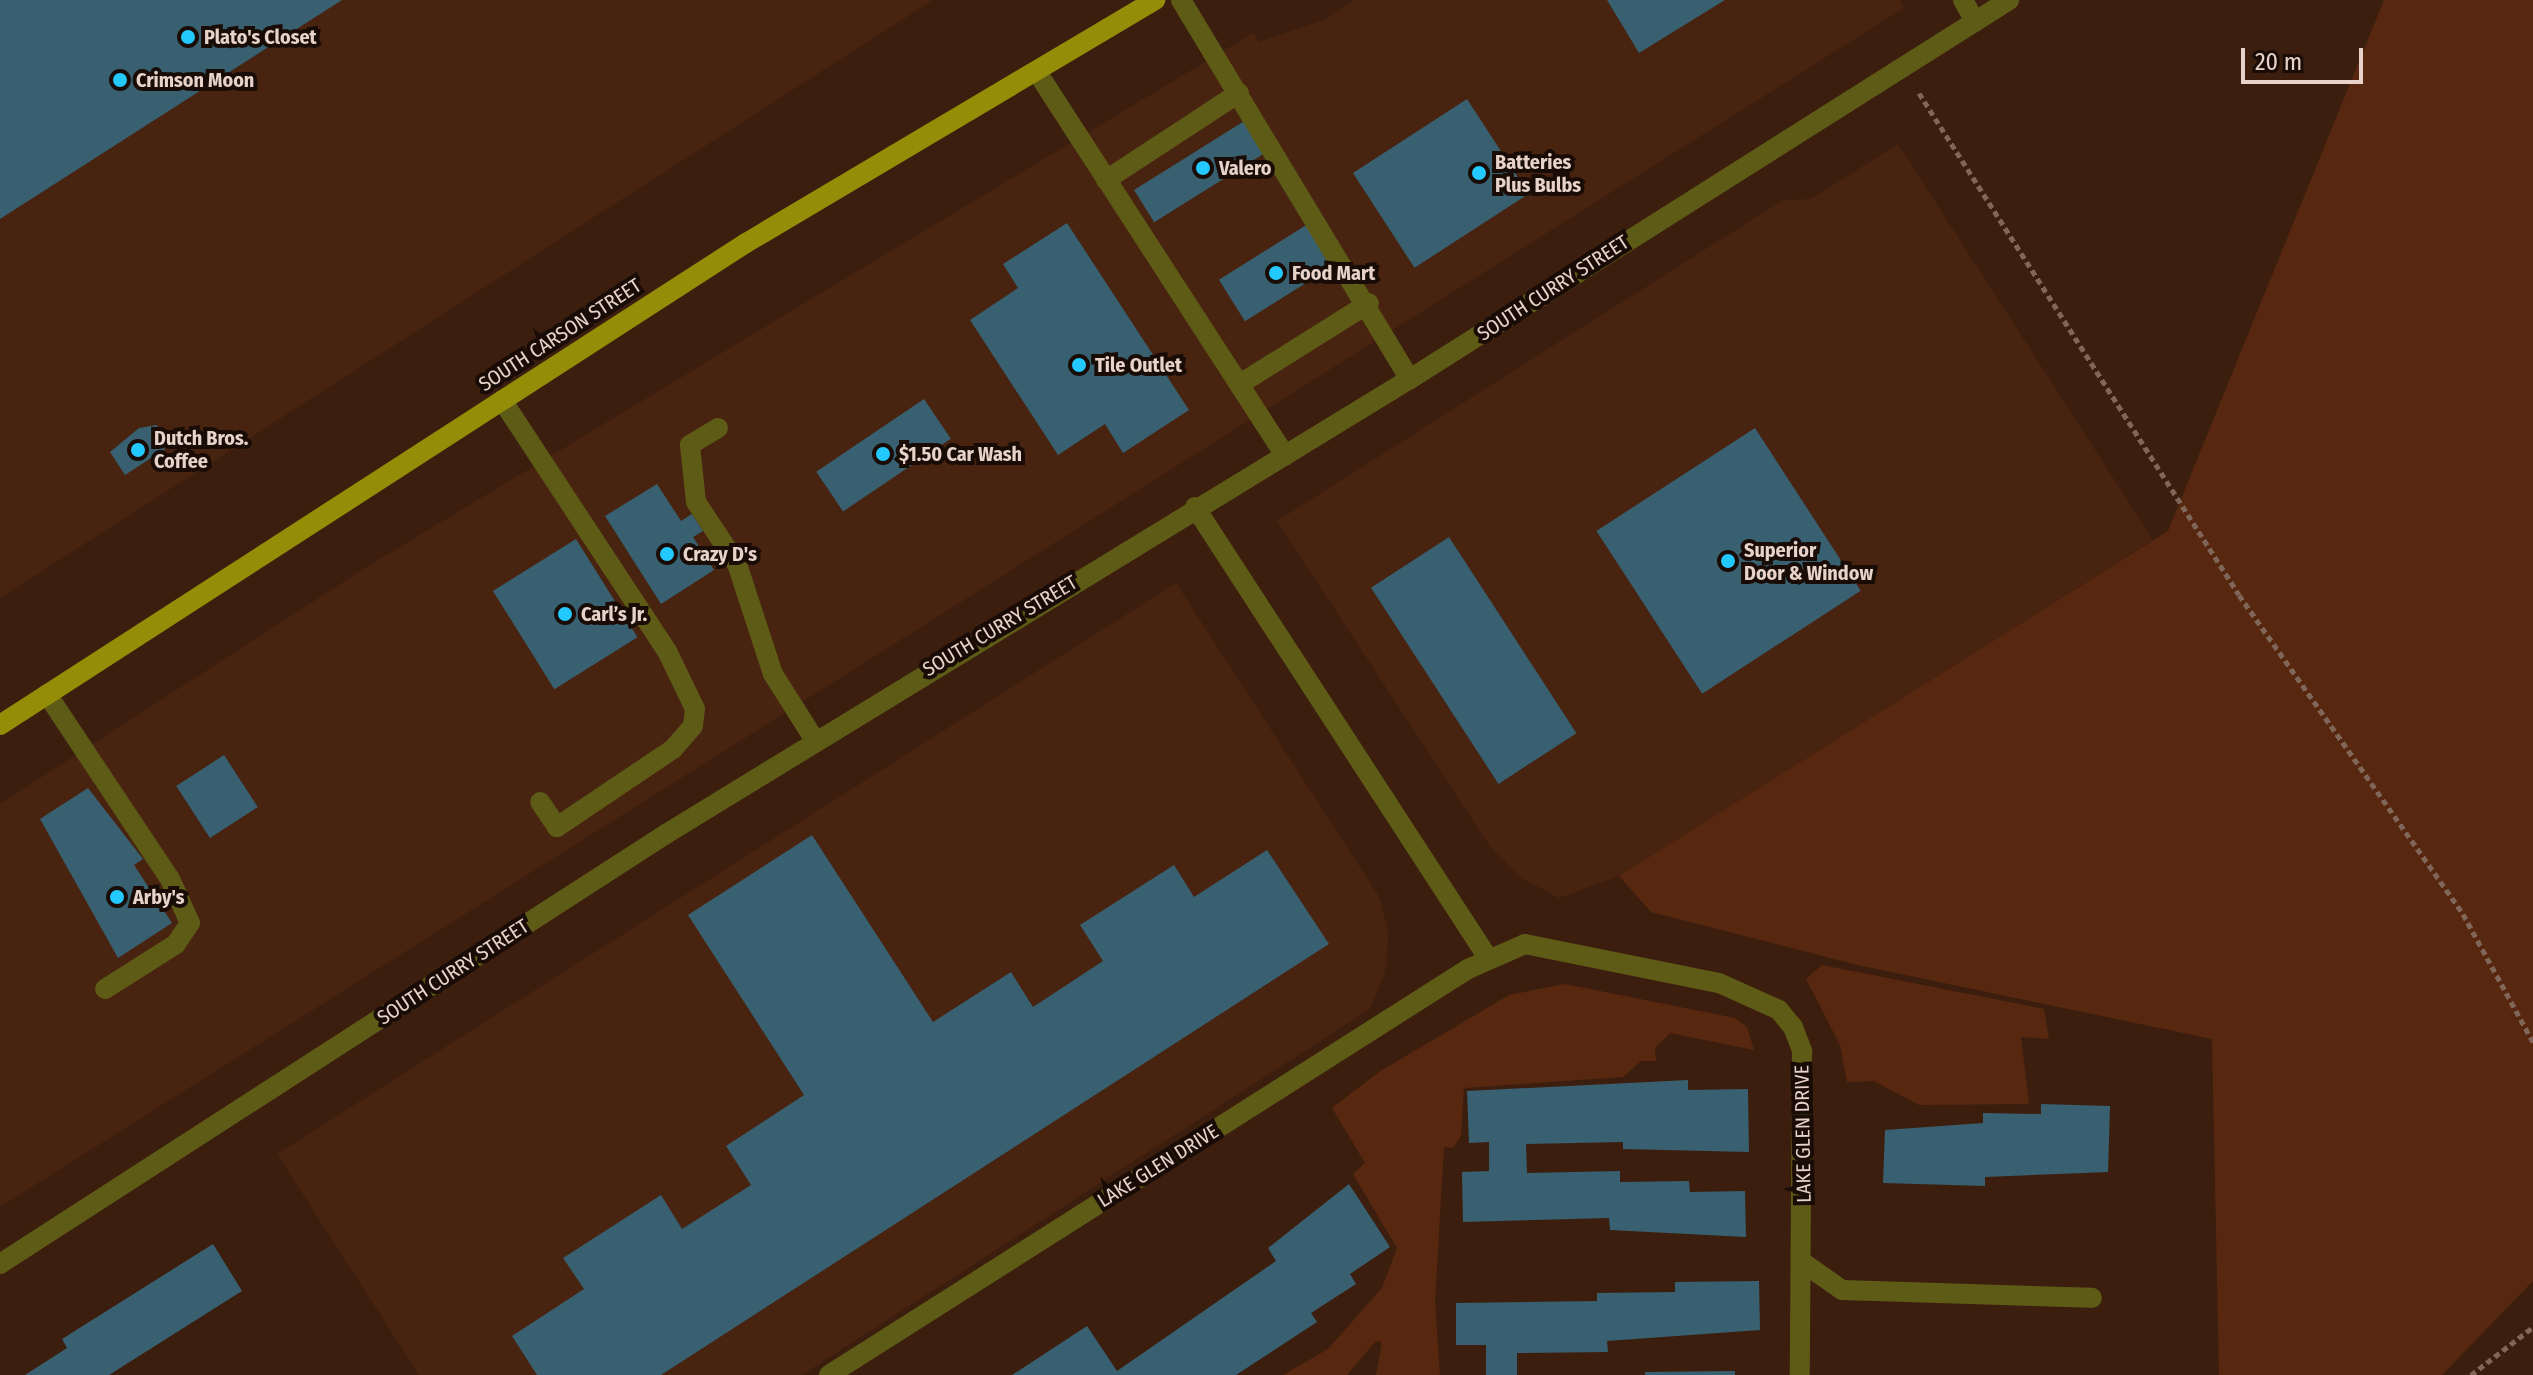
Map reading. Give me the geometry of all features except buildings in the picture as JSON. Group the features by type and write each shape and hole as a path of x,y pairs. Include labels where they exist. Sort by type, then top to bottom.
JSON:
{"main road":[{"name":"SOUTH CARSON STREET","path":"0,725 746,243 1155,0"}],"street":[{"path":"1181,0 1369,303 1410,379"},
{"path":"1963,0 1975,22"},
{"name":"SOUTH CURRY STREET","path":"0,1264 816,742 1195,507 1410,379 2009,0"},
{"path":"1037,72 1285,456"},
{"path":"1106,180 1239,93"},
{"path":"1240,384 1369,303"},
{"path":"502,400 667,651 695,709 693,726 673,749 557,827 540,802"},
{"path":"718,428 690,445 696,502 737,564 773,674 816,742"},
{"path":"1195,507 1488,958"},
{"path":"47,694 170,879 190,923 176,944 105,989"},
{"name":"LAKE GLEN DRIVE","path":"829,1375 1488,958 1525,944 1719,983 1779,1010 1802,1051 1805,1264 1800,1375"},
{"path":"1805,1264 1842,1290 2092,1298"}],"path":[{"path":"1903,67 2239,595 2463,914 2533,1042"},
{"path":"2471,1375 2533,1327"}],"shaded area":[{"path":"0,0 933,0 0,598"},
{"path":"1355,0 1899,0 1904,8 0,1207 0,804 368,566 1253,33 1259,42 1324,20"},
{"path":"2384,0 2533,0 2533,1281 2442,1375 2219,1375 2212,1039 1862,966 1651,912 1619,876 2168,531"},
{"path":"1898,144 2153,540 1619,876 1559,898 1521,878 1489,845 1277,521 1783,200 1811,199"},
{"path":"1176,583 1380,898 1389,935 1385,973 1370,1009 802,1375 419,1375 277,1154"},
{"path":"1822,965 2044,1009 2049,1039 2021,1037 2029,1104 1919,1105 1874,1081 1847,1082 1840,1045 1806,979"},
{"path":"1565,984 1735,1018 1747,1027 1754,1050 1670,1033 1655,1048 1656,1061 1641,1061 1623,1077 1464,1088 1461,1136 1453,1148 1444,1147 1435,1302 1440,1375 1376,1375 1382,1342 1376,1341 1347,1375 1283,1375 1328,1349 1382,1288 1397,1248 1353,1174 1365,1163 1332,1108 1379,1072 1509,995"}],"place":[{"name":"Plato's Closet","path":"188,37"},
{"name":"Crimson Moon","path":"120,80"},
{"name":"Valero","path":"1203,168"},
{"name":"Batteries Plus Bulbs","path":"1479,173"},
{"name":"Food Mart","path":"1276,273"},
{"name":"Tile Outlet","path":"1079,365"},
{"name":"Dutch Bros. Coffee","path":"138,450"},
{"name":"$1.50 Car Wash","path":"883,454"},
{"name":"Crazy D's","path":"667,554"},
{"name":"Superior Door & Window","path":"1728,561"},
{"name":"Carl’s Jr.","path":"565,614"},
{"name":"Arby's","path":"117,897"}]}
